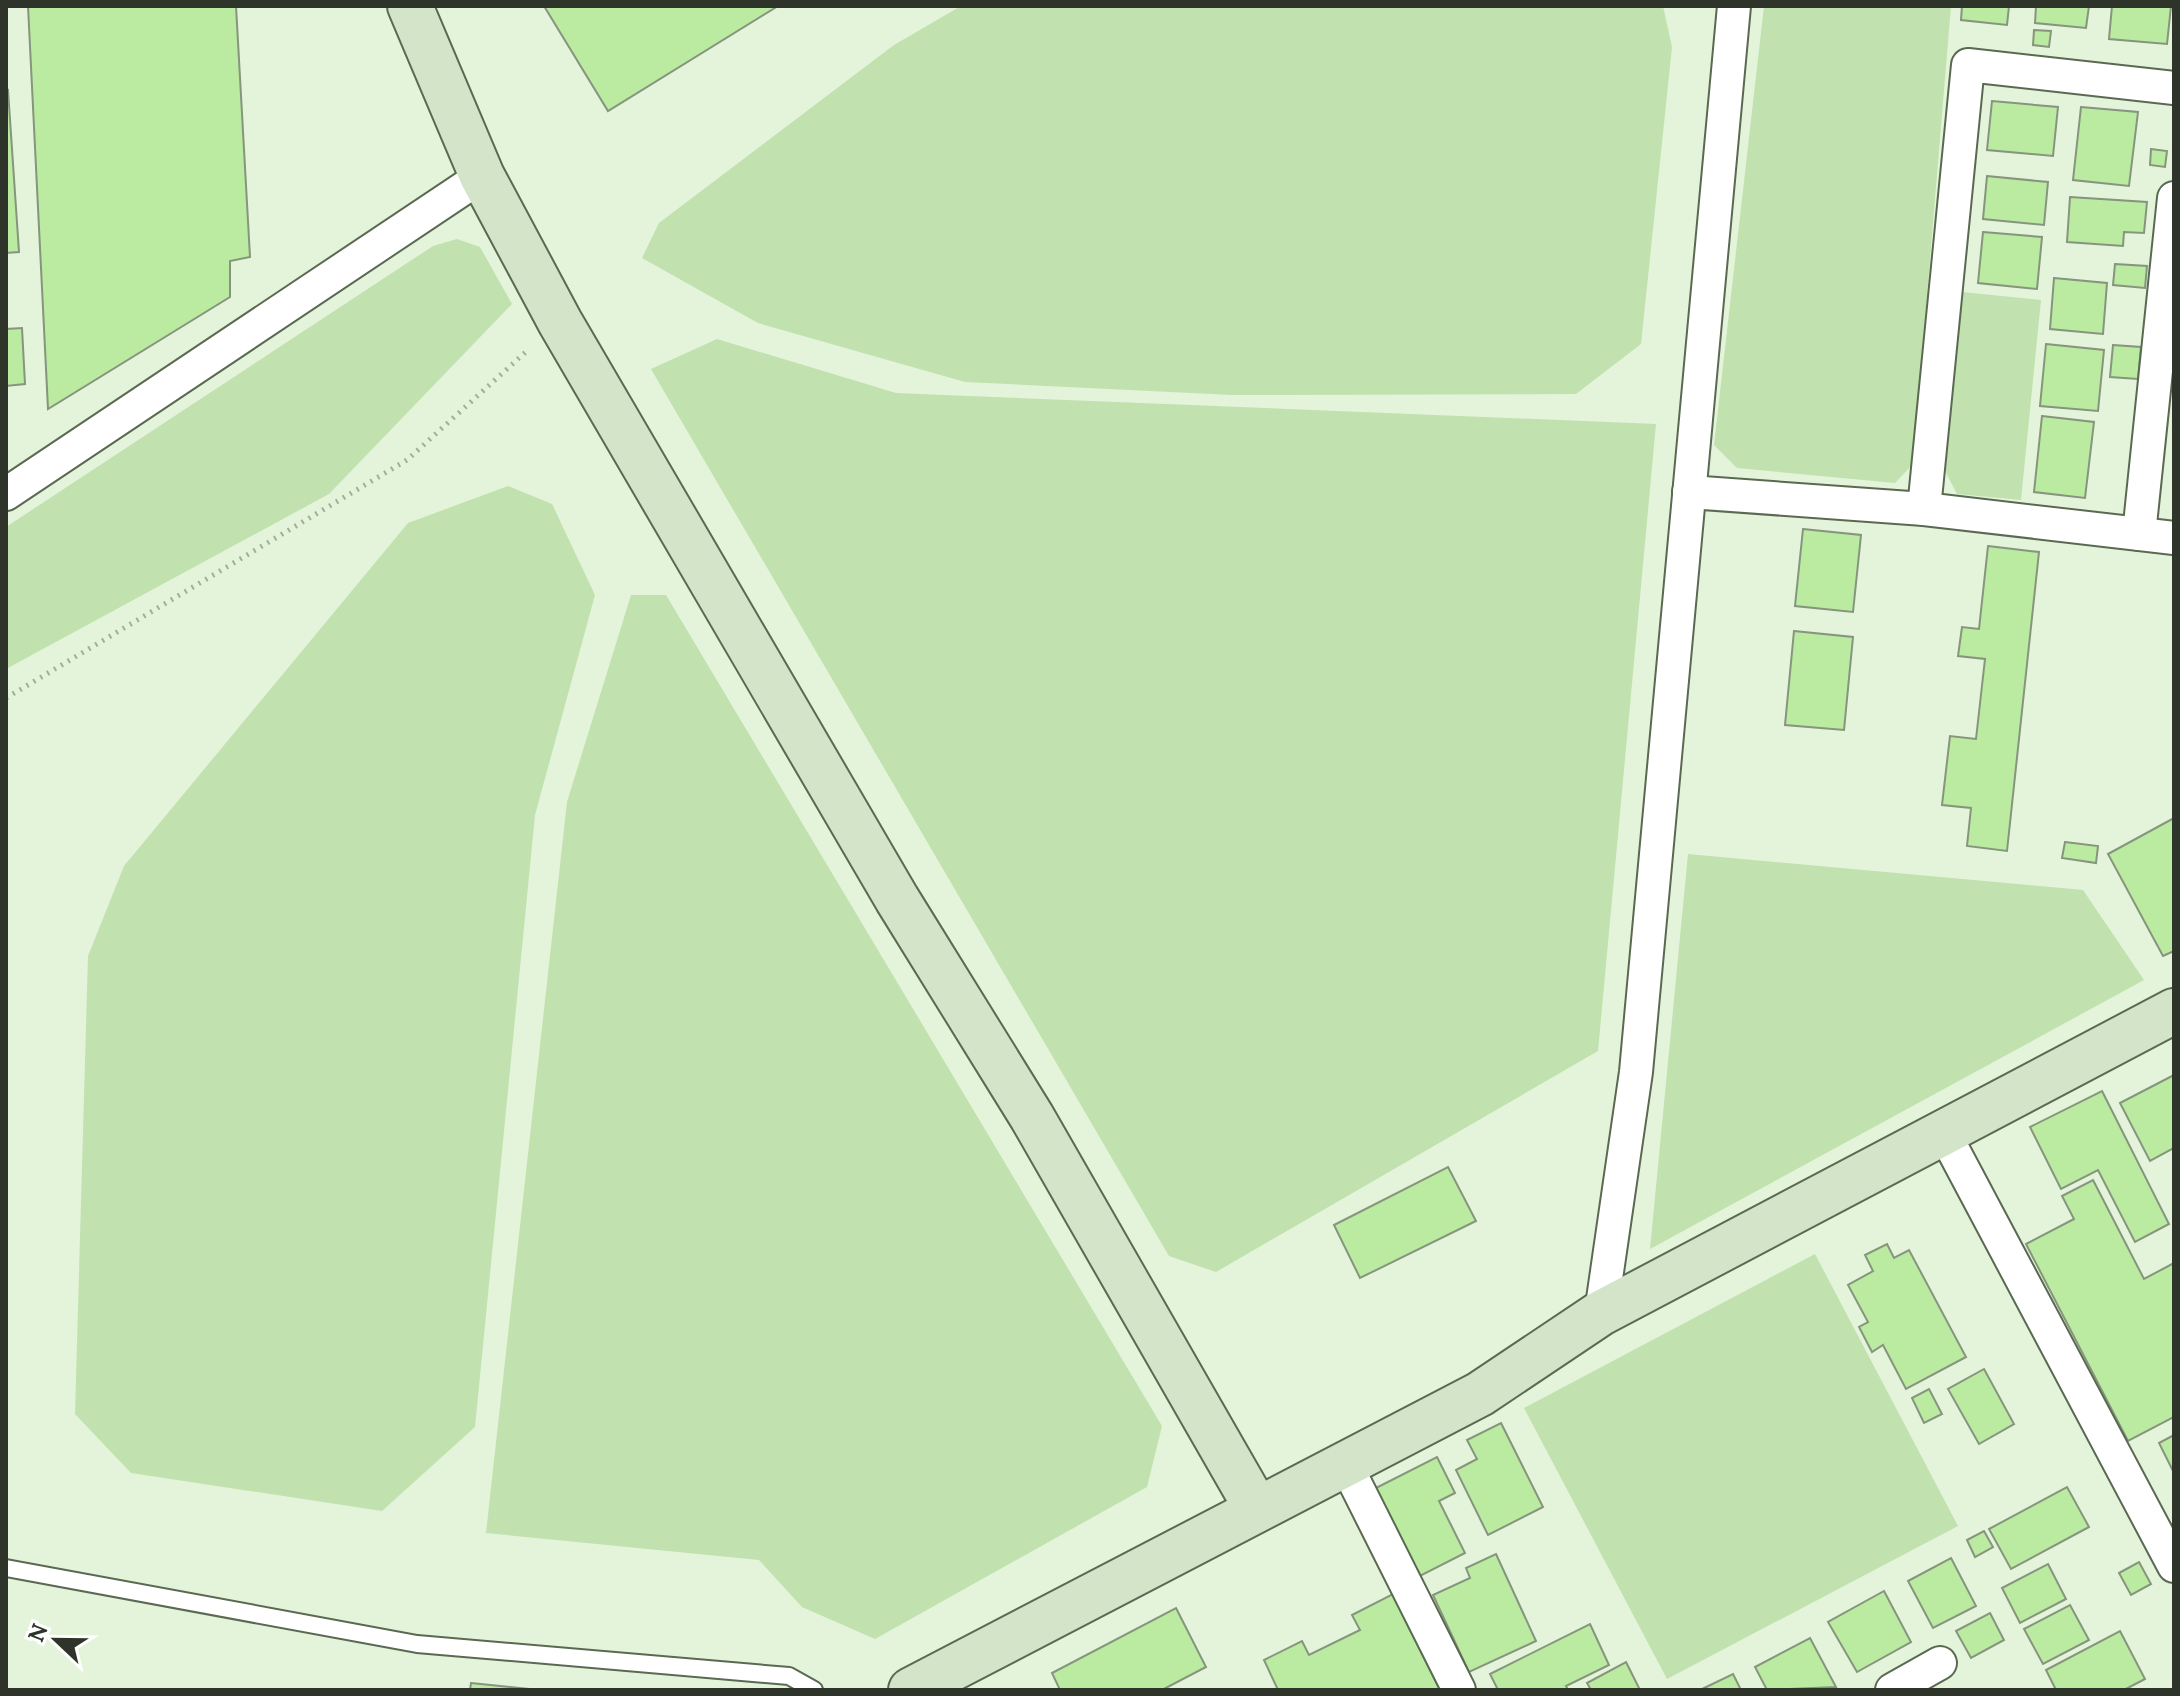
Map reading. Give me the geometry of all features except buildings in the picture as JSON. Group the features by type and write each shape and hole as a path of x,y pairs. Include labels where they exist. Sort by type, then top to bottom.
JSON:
{"street":[{"path":"410,6 482,176 560,322 889,885 1032,1117 1257,1509"},
{"path":"1601,1313 1636,1072 1734,6"},
{"path":"1924,509 1968,65 2174,88"},
{"path":"6,494 482,176"},
{"path":"2139,534 2174,198"},
{"path":"1689,492 1924,509 2174,538"},
{"path":"911,1690 1480,1394 1601,1313 2174,1011"},
{"path":"1943,1131 2174,1566"},
{"path":"1345,1463 1459,1690"},
{"path":"1892,1690 1940,1663"}],"lane":[{"path":"6,1568 417,1644 789,1676 814,1690"}],"path":[{"path":"6,698 407,460 560,322"}],"green space":[{"path":"961,6 1663,6 1672,47 1641,344 1576,394 1232,395 965,382 758,323 642,258 659,223 894,45"},
{"path":"1764,6 1951,6 1913,464 1895,483 1737,468 1714,445"},
{"path":"457,239 480,247 512,304 329,494 6,669 6,527 433,246"},
{"path":"1962,292 2041,300 2021,500 1957,494 1944,469"},
{"path":"717,339 896,393 1656,424 1598,1051 1216,1272 1169,1256 651,369"},
{"path":"508,486 552,504 595,595 535,815 475,1427 382,1511 131,1473 75,1414 88,956 124,866 408,523"},
{"path":"631,595 666,595 1162,1426 1147,1487 875,1639 802,1607 759,1560 486,1533 567,802"},
{"path":"1688,854 2083,890 2144,980 1650,1249"},
{"path":"1815,1254 1958,1526 1667,1679 1524,1408"}]}
